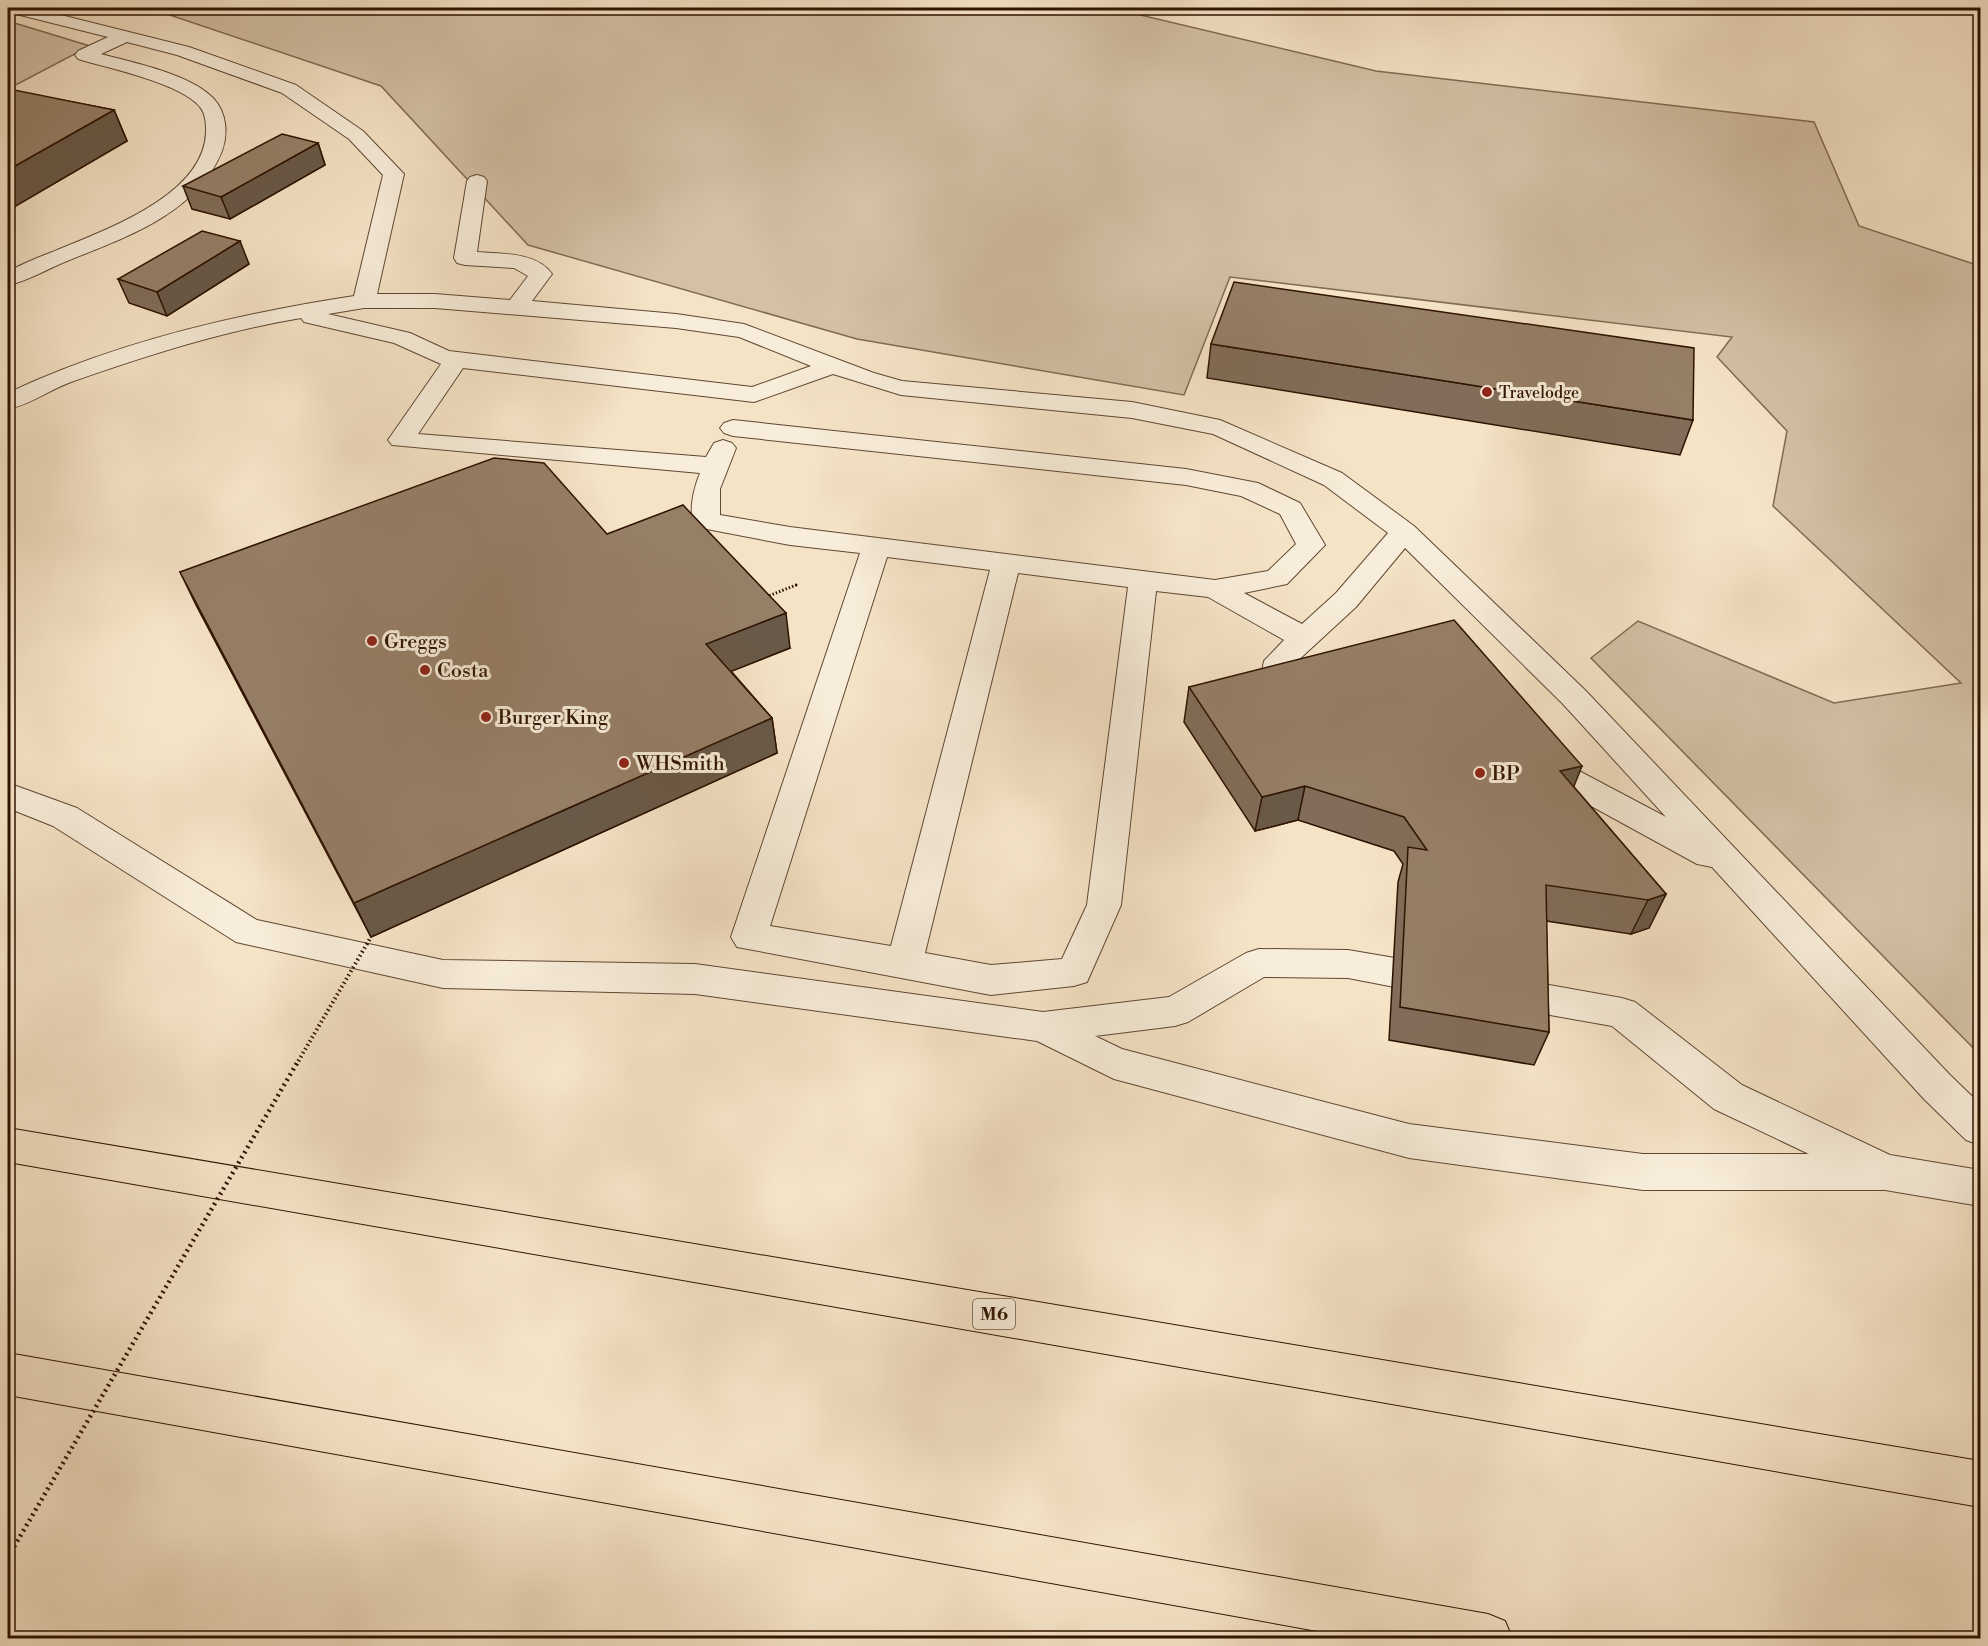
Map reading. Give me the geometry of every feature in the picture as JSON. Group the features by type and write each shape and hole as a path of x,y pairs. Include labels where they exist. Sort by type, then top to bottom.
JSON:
{"highway":[{"name":"M6","path":"8,1145 1980,1484"},
{"path":"8,1374 1488,1638"}],"lane":[{"path":"14,8 183,51 289,89 356,135 394,174 364,301"},
{"path":"8,278 130,227 169,204 199,175 213,150 218,128 208,103 181,86 84,55 125,36"},
{"path":"477,181 465,258 519,262 541,274 516,307"},
{"path":"8,402 59,378 158,345 289,313 364,301 435,301 676,321 744,331 865,378 901,388 1132,410 1220,428 1333,479 1404,532 1574,697 1937,1087 1980,1128"},
{"path":"289,313 402,338 444,358 754,395 835,365"},
{"path":"457,359 401,440 715,466"},
{"path":"733,428 1186,477 1249,489 1290,509 1311,545 1277,578 1215,589 790,536 706,521 707,489 715,466 733,428 754,395"},
{"path":"1286,737 1268,724 1279,661 1346,600 1404,532"},
{"path":"876,547 749,937 991,980 1074,972 1104,906 1143,580"},
{"path":"905,963 1006,563"},
{"path":"1215,589 1304,638"},
{"path":"1505,778 1530,773 1570,780 1734,868"},
{"path":"8,795 65,817 248,932 443,974 695,979 1043,1027 1175,1011 1258,963 1348,964 1622,1013 1728,1097 1885,1172"},
{"path":"1043,1027 1114,1063 1409,1141 1643,1172 1885,1172 1980,1188"}],"path":[{"path":"8,1557 371,937"}],"shaded area":[{"path":"149,8 1111,8 1376,71 1814,122 1859,226 1980,266 1980,1055 1591,658 1638,621 1834,703 1961,683 1773,506 1787,431 1717,357 1732,337 1230,277 1184,395 857,339 528,245 381,86"},
{"path":"8,21 90,46 8,89"}],"building":[{"path":"9,89 114,110 8,170"},
{"path":"282,134 318,143 221,197 183,186"},
{"path":"202,231 240,241 157,292 118,279"},
{"path":"1234,282 1694,348 1693,420 1211,344"},
{"path":"494,458 544,463 607,534 683,505 786,613 706,644 772,718 354,903 180,572"},
{"path":"1454,620 1582,766 1560,771 1666,894 1648,900 1546,885 1549,1032 1400,1007 1408,847 1427,850 1404,817 1305,786 1262,797 1189,687"}],"place":[{"name":"Travelodge","path":"1487,392"},
{"name":"Greggs","path":"372,641"},
{"name":"Costa","path":"425,670"},
{"name":"Burger King","path":"486,717"},
{"name":"WHSmith","path":"624,763"},
{"name":"BP","path":"1480,773"}]}
